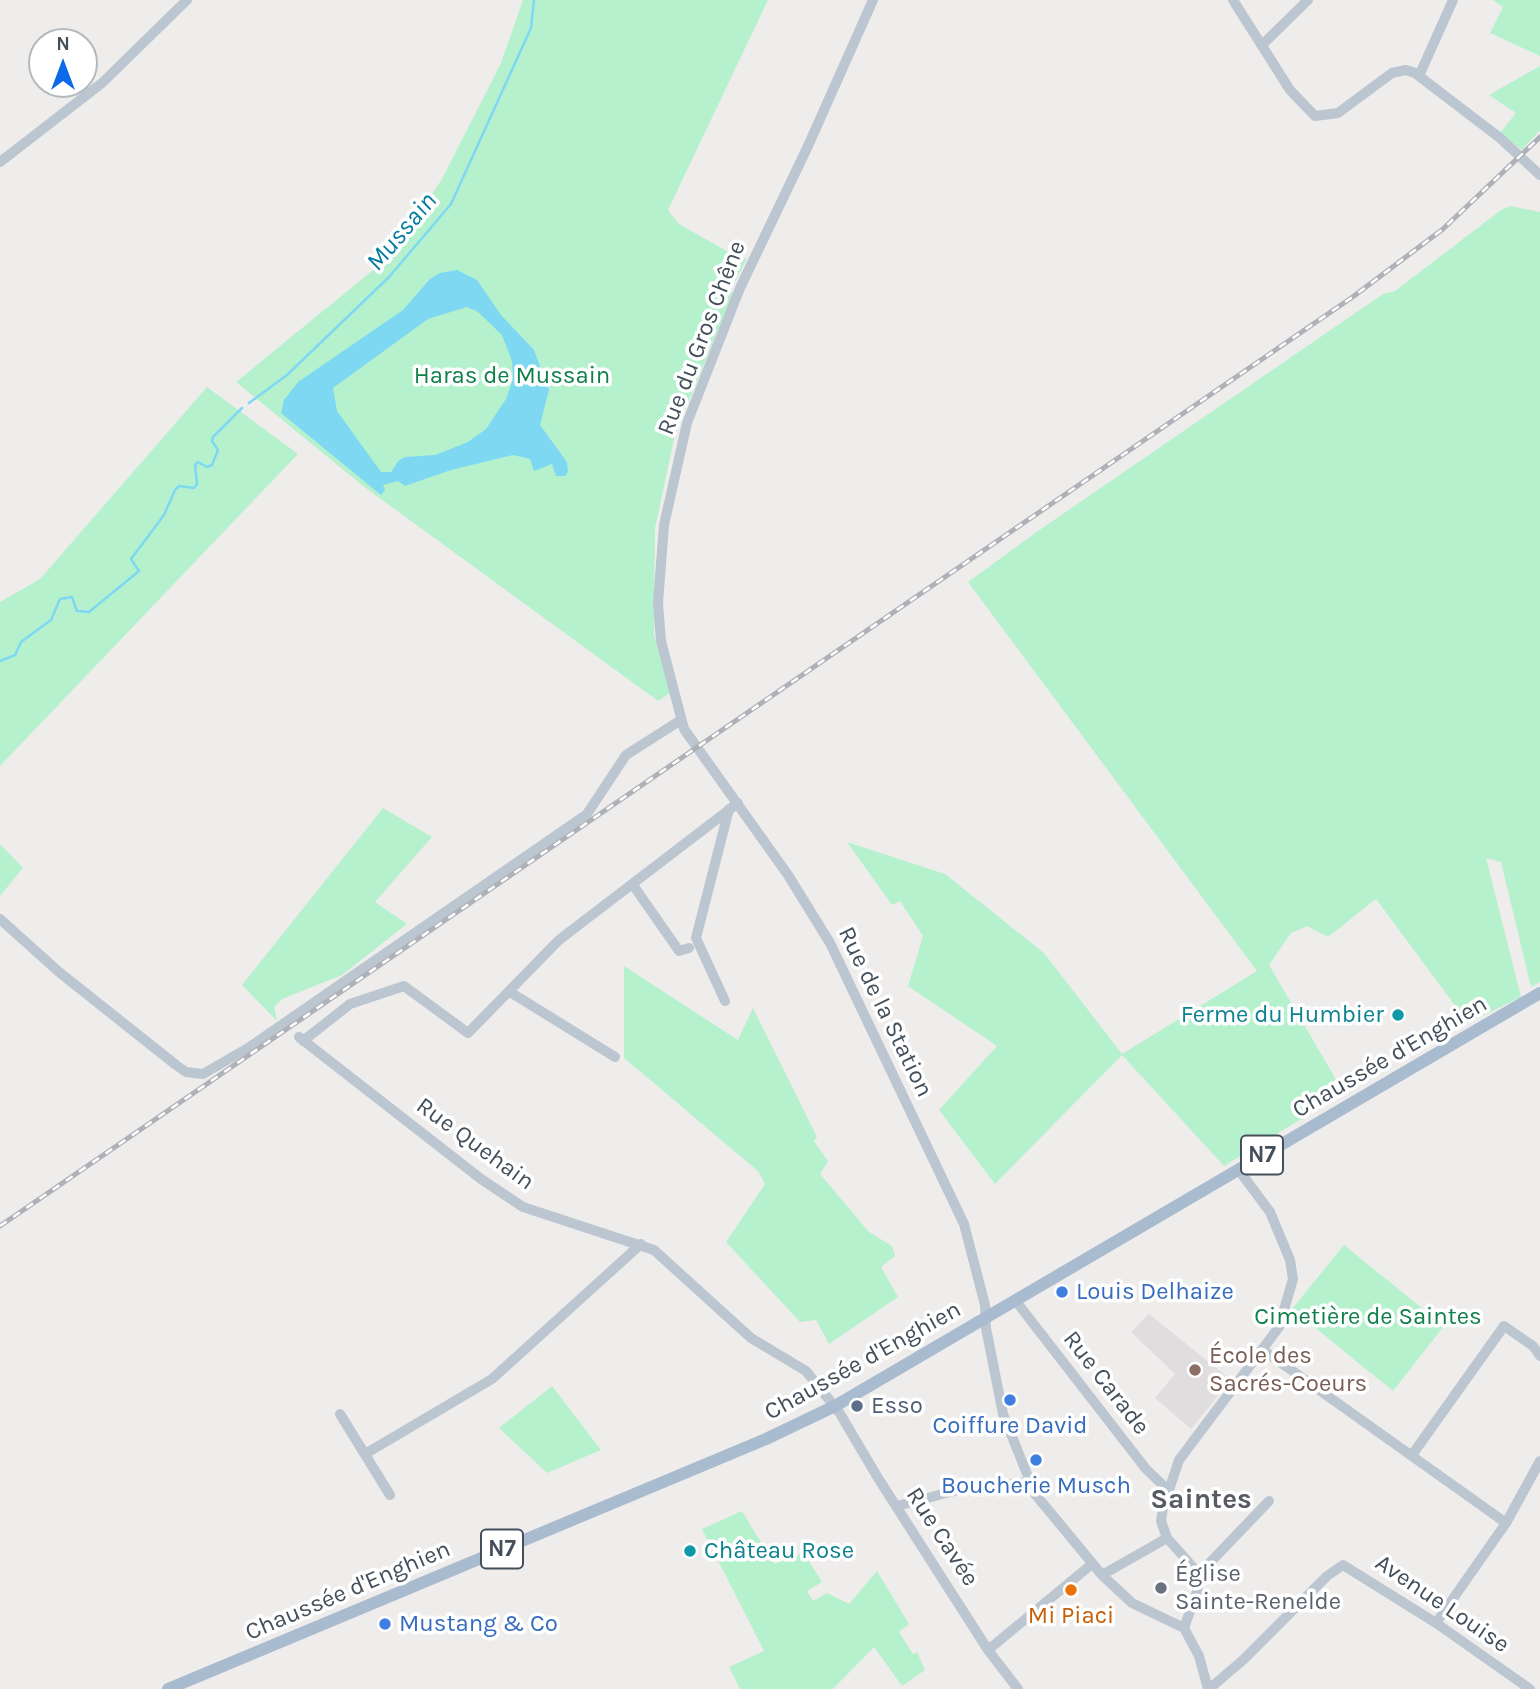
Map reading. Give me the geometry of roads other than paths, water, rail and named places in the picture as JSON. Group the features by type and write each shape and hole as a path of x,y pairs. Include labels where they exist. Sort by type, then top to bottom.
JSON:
{"main road":[{"name":"Chaussée d'Enghien","path":"168,1689 731,1454 835,1406 1540,993"}],"street":[{"path":"0,162 112,74 187,0"},
{"name":"Rue du Gros Chêne","path":"697,748 681,720 661,641 658,603 667,502 684,433 740,288 808,146 873,0"},
{"path":"1233,0 1290,90 1315,116 1338,113 1392,73 1406,70 1419,76 1500,138 1540,175"},
{"path":"1262,45 1308,0"},
{"path":"1419,76 1453,0"},
{"path":"0,919 59,972 186,1072 203,1074 214,1071 587,814 626,755 681,720"},
{"name":"Rue de la Station","path":"697,748 734,806 830,943 964,1224 975,1259 1003,1414 1035,1494 1092,1564 1132,1603 1184,1628"},
{"path":"615,1057 510,992 559,940 633,886 734,806"},
{"path":"725,1001 696,938 734,806"},
{"path":"633,886 678,951 689,947"},
{"name":"Rue Quehain","path":"510,992 468,1033 404,986 350,1004 301,1039 481,1180 523,1207 641,1244 663,1257 751,1338 806,1371 835,1406"},
{"path":"1199,1574 1167,1538 1161,1521 1168,1490 1179,1460 1195,1435 1264,1350 1279,1327 1293,1273 1270,1212 1238,1169"},
{"path":"365,1454 492,1379 641,1244"},
{"name":"Rue Carade","path":"1015,1300 1146,1469 1168,1490"},
{"path":"1412,1455 1504,1326 1533,1346 1540,1356"},
{"path":"1264,1350 1506,1523"},
{"name":"Rue Cavée","path":"835,1406 988,1650 1018,1689"},
{"path":"340,1414 390,1494"},
{"path":"1436,1623 1506,1523 1540,1461"},
{"path":"897,1506 958,1490 1030,1482"},
{"path":"1208,1689 1199,1656 1184,1628 1198,1589 1199,1574 1269,1501"},
{"path":"1102,1575 1167,1538"},
{"path":"988,1650 1092,1564"},
{"name":"Avenue Louise","path":"1208,1689 1243,1660 1327,1576 1343,1565 1436,1623 1530,1689"}],"water":[{"path":"457,270 477,280 501,315 534,350 549,390 540,425 567,462 568,472 565,476 556,476 552,464 534,471 530,459 513,455 451,470 405,486 398,481 383,485 385,490 381,495 281,413 284,400 298,382 403,310 430,279 440,273","holes":["467,307 478,312 502,335 512,361 513,379 506,399 486,429 468,442 435,455 405,457 399,460 391,472 381,472 337,411 333,388 428,319"]}],"waterway":[{"name":"Mussain","path":"249,403 287,375 389,277 451,204 531,28 534,0"},
{"name":"Mussain","path":"0,661 15,655 21,642 51,620 60,599 72,597 77,611 89,612 139,571 131,559 164,515 175,490 179,486 194,488 197,484 195,465 198,462 207,467 212,465 218,450 212,441 213,437 242,408"}],"railway":[{"path":"0,1226 1354,296 1443,229 1540,137"}],"place":[{"name":"Ferme du Humbier","path":"1398,1015"},
{"name":"Louis Delhaize","path":"1062,1292"},
{"name":"École des Sacrés-Coeurs","path":"1195,1370"},
{"name":"Coiffure David","path":"1010,1400"},
{"name":"Esso","path":"857,1406"},
{"name":"Boucherie Musch","path":"1036,1460"},
{"name":"Château Rose","path":"690,1551"},
{"name":"Église Sainte-Renelde","path":"1161,1588"},
{"name":"Mi Piaci","path":"1071,1590"},
{"name":"Mustang & Co","path":"385,1624"}],"district":[{"name":"Saintes","path":"1201,1500"}],"park label":[{"name":"Haras de Mussain","path":"512,376"},
{"name":"Cimetière de Saintes","path":"1368,1317"}]}
